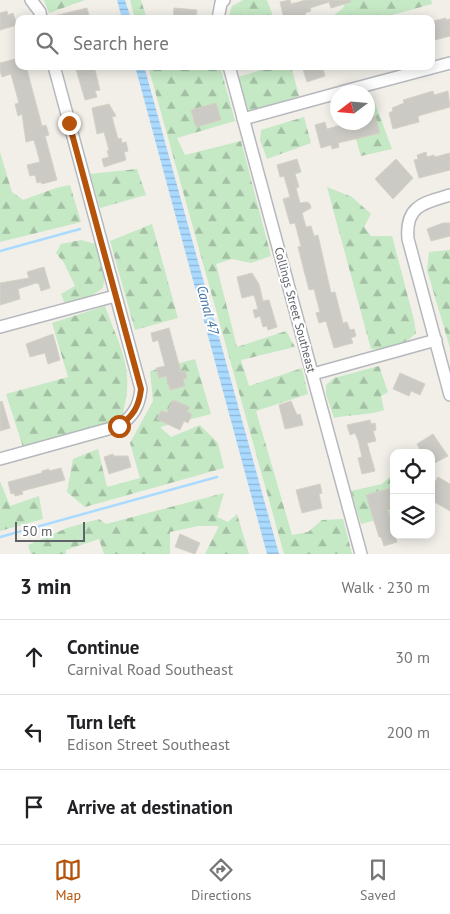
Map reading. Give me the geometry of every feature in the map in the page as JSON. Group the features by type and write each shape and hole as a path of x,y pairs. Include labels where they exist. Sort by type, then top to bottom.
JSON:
{"street":[{"path":"31,0 40,15"},
{"path":"219,15 222,2"},
{"path":"435,67 450,63"},
{"path":"0,459 119,426 140,404 141,389 55,70"},
{"name":"Collings Street Southeast","path":"230,70 361,554"},
{"path":"367,85 424,70"},
{"path":"243,119 330,96"},
{"path":"450,195 418,206 411,215 407,226 408,239 450,395"},
{"path":"0,327 115,296"},
{"path":"313,374 436,340"}],"green space":[{"path":"44,0 85,0 49,13"},
{"path":"130,0 141,0 146,15 134,15"},
{"path":"243,0 267,0 273,15 229,15 232,6"},
{"path":"346,0 431,0 432,4 392,15 334,15 343,8"},
{"path":"149,70 221,70 235,121 177,138 185,155 241,141 271,256 251,263 232,259 216,264 237,347 286,331 295,347 241,360 249,386 302,368 308,394 256,411 292,535 308,532 322,520 343,519 352,554 284,554"},
{"path":"262,70 292,70 299,96 249,112 238,77"},
{"path":"375,103 392,149 361,156 353,130 375,130"},
{"path":"304,117 311,143 267,159 260,140 261,130"},
{"path":"0,152 12,192 23,200 70,185 81,222 0,242"},
{"path":"137,169 146,195 100,208 90,174"},
{"path":"327,187 352,197 371,214 364,227 371,236 392,236 416,333 401,344 383,349 371,349"},
{"path":"152,224 178,318 135,330 110,241"},
{"path":"81,240 96,244 105,273 103,288 91,296 65,304 61,294 75,286 64,263 56,253 61,244"},
{"path":"450,250 450,348 427,270 429,252"},
{"path":"105,306 121,347 127,372 126,400 122,416 102,425 23,447 6,394 68,377 52,323"},
{"path":"195,359 211,414 160,427 171,437 200,425 218,443 224,468 85,507 67,492 73,459 98,449 107,487 140,478 130,443 153,401 150,371"},
{"path":"379,366 388,392 381,396 384,410 334,418 326,394 326,385 334,378"},
{"path":"390,477 390,516 361,524 351,491 382,484"},
{"path":"0,481 10,506 39,496 43,519 0,531"},
{"path":"224,493 217,517 228,522 237,514 249,554 205,554 219,526 198,526 170,532 170,554 104,554 99,539 66,550 66,554 31,554 28,545 67,528 99,519 106,524"}],"water":[{"path":"117,0 125,0 130,15 121,15"},
{"name":"Canal 47","path":"136,70 145,70 279,554 267,554"}],"building":[{"path":"290,0 291,4 306,0 350,0 351,2 331,8 329,2 310,8 311,11 305,13 306,15 283,15 280,2"},
{"path":"87,8 89,15 58,15"},
{"path":"174,8 197,10 196,15 173,15"},
{"path":"7,11 8,15 13,13 15,26 0,30 0,13"},
{"path":"450,19 450,36 435,40 435,21"},
{"path":"15,59 15,70 27,70 42,126 46,125 49,135 45,136 57,180 42,184 41,182 37,183 35,175 30,176 27,165 40,162 34,140 26,142 22,114 18,116 15,104 19,103 11,74 2,77 0,63"},
{"path":"76,70 95,70 100,90 95,91 97,97 85,100"},
{"path":"303,70 323,70 325,76 307,82"},
{"path":"433,91 434,95 448,91 450,107 418,116 419,122 393,129 389,113 393,111 392,108 404,103 403,100"},
{"path":"216,103 221,120 196,127 191,110"},
{"path":"109,104 116,116 112,117 118,139 121,138 122,143 126,142 128,151 124,152 126,160 104,167 102,159 109,157 107,151 109,150 104,132 97,134 92,108"},
{"path":"375,116 380,133 338,143 339,147 332,149 331,145 321,148 315,125 325,122 327,129 375,130"},
{"path":"426,152 427,157 450,153 450,170 419,178 414,160 418,159 417,155"},
{"path":"297,159 301,172 295,174 299,187 296,188 300,203 307,202 311,208 302,213 306,227 311,226 314,236 318,235 331,293 335,292 343,323 347,322 350,330 354,329 356,336 351,338 353,343 334,348 326,321 319,323 316,313 320,312 314,289 309,290 298,247 301,246 295,223 290,224 283,199 290,197 284,176 280,177 277,165"},
{"path":"396,159 413,178 393,199 375,179"},
{"path":"443,223 450,223 450,236 431,241 427,229"},
{"path":"44,267 50,288 41,291 39,284 36,283 18,289 20,299 0,305 0,283 29,278 27,272"},
{"path":"252,273 259,284 263,301 269,300 277,327 268,330 267,326 263,327 260,316 255,318 253,310 258,309 254,295 242,298 237,277"},
{"path":"169,328 181,372 185,370 187,378 183,379 185,386 170,390 166,376 159,378 156,368 165,366 158,340 153,342 151,333"},
{"path":"53,334 60,360 48,364 45,353 30,357 26,344"},
{"path":"400,373 425,384 420,395 411,391 409,396 393,389"},
{"path":"173,400 190,407 187,412 192,414 188,423 184,421 180,430 157,419 161,411 167,413"},
{"path":"2,401 10,428 0,431 0,402"},
{"path":"291,401 297,415 300,414 303,425 285,429 279,405"},
{"path":"370,420 371,424 375,423 376,430 373,431 376,441 367,443 375,471 362,474 358,458 362,457 358,440 355,433 350,435 347,425"},
{"path":"433,434 448,456 435,463 435,449 420,449 417,444"},
{"path":"113,454 114,456 128,456 131,467 109,474 104,457"},
{"path":"61,468 65,480 22,491 23,494 15,496 14,493 11,494 8,482 42,473 42,471 49,469 49,471"},
{"path":"438,477 450,484 450,511 435,502 435,482"},
{"path":"320,484 322,493 319,494 322,508 302,513 296,490"},
{"path":"390,488 390,507 387,508 390,518 390,539 396,539 397,542 384,546 381,537 379,537 366,495"},
{"path":"180,534 200,543 195,554 175,547"}],"waterway":[{"path":"0,251 80,229"},
{"path":"0,537 217,477"}],"route":[{"path":"69,123 141,389 140,404 130,418 119,426"}]}
